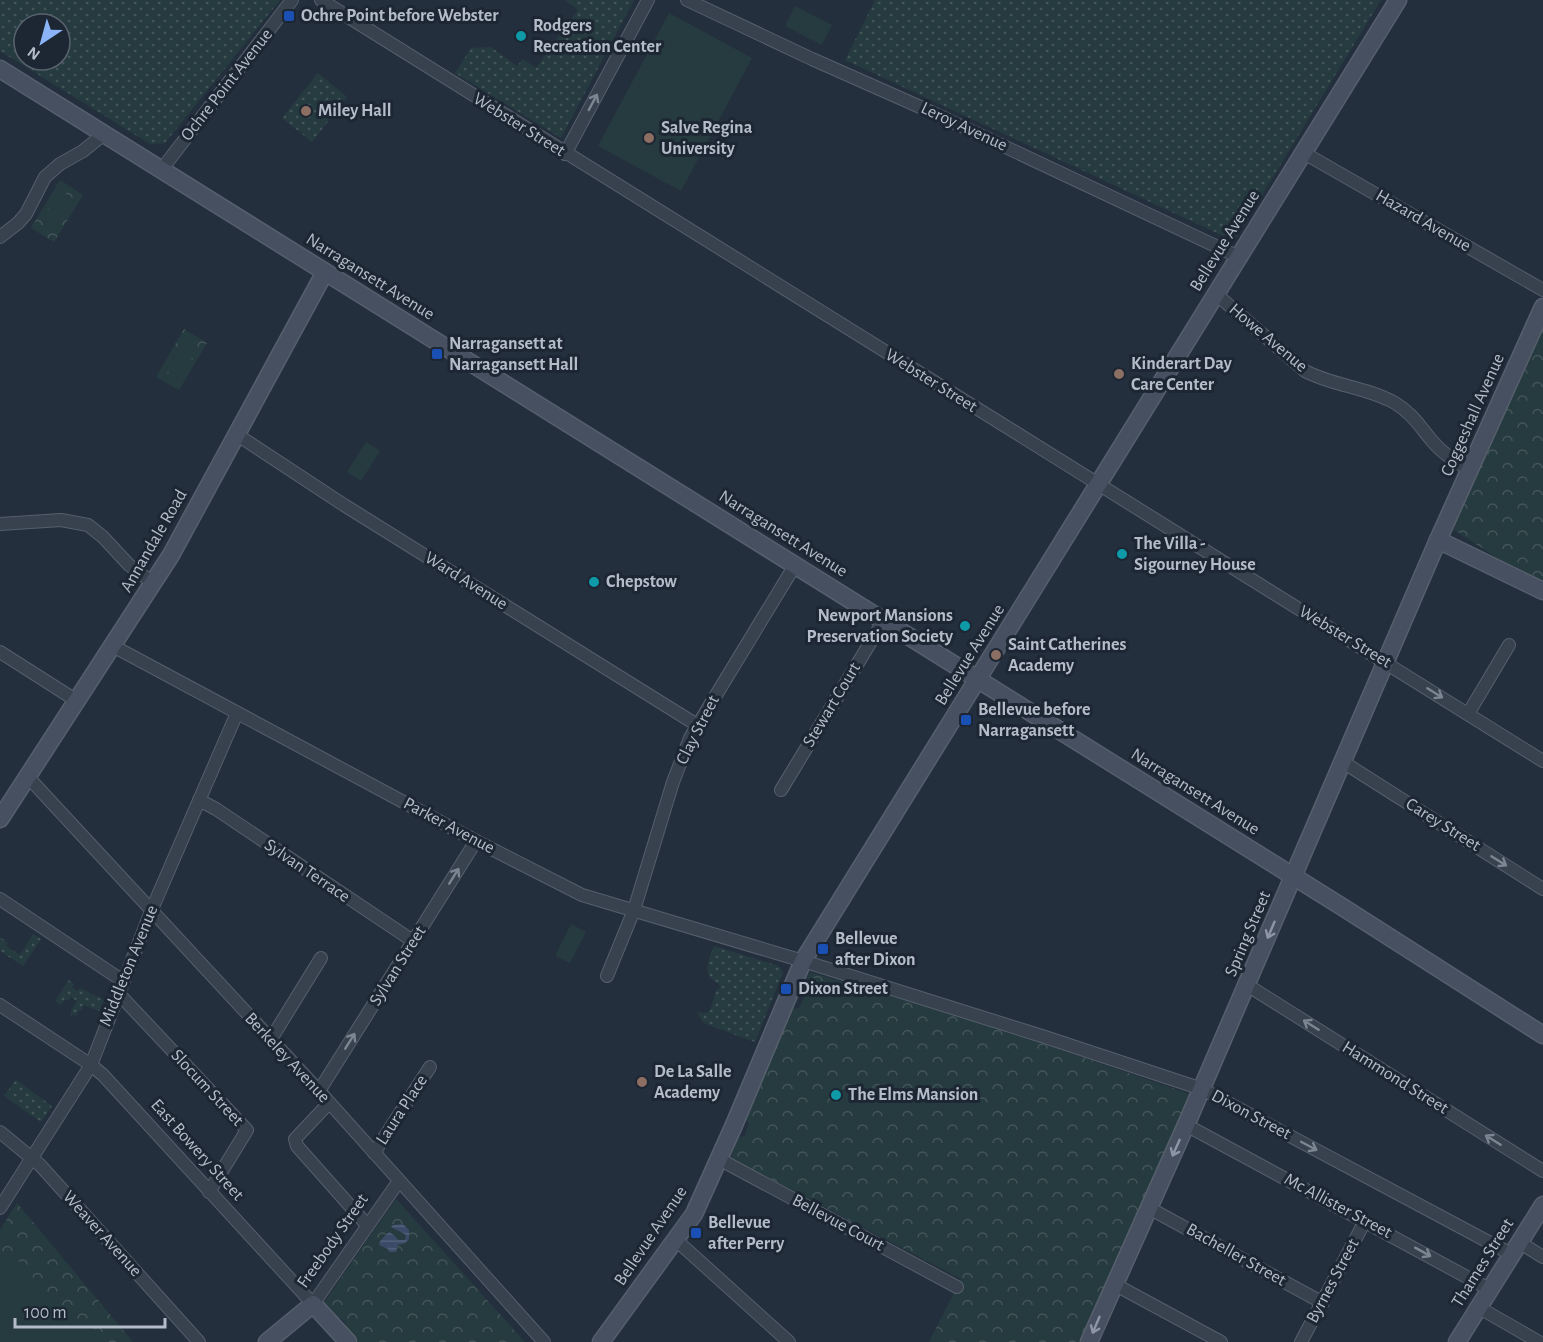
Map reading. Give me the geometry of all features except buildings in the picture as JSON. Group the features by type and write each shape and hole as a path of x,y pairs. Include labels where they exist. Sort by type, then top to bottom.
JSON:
{"main road":[{"name":"Bellevue Avenue","path":"601,1342 694,1214 803,961 1398,0"},
{"name":"Narragansett Avenue","path":"0,69 1294,876 1543,1035"},
{"name":"Annandale Road","path":"0,818 171,555 325,272"},
{"name":"Coggeshall Avenue","path":"1438,540 1543,307"},
{"path":"1438,540 1543,591"},
{"name":"Spring Street","path":"1089,1342 1202,1089 1438,540"},
{"name":"Thames Street","path":"1456,1342 1543,1205"},
{"name":"Freebody Street","path":"267,1342 313,1304"},
{"name":"East Bowery Street","path":"313,1304 348,1342"}],"street":[{"name":"Ochre Point Avenue","path":"162,170 292,0"},
{"name":"Webster Street","path":"321,0 1543,761"},
{"path":"565,154 648,0"},
{"name":"Leroy Avenue","path":"687,0 1239,257"},
{"path":"0,237 22,219 45,177 60,164 84,151 105,134"},
{"name":"Hazard Avenue","path":"1304,153 1543,290"},
{"name":"Howe Avenue","path":"1216,294 1305,371 1322,380 1382,396 1397,404 1409,413 1434,443 1470,470"},
{"name":"Ward Avenue","path":"237,434 344,505 698,725"},
{"path":"0,524 61,520 88,525 103,537 129,565 153,583"},
{"name":"Clay Street","path":"607,976 634,910 673,782 698,725 795,565"},
{"name":"Stewart Court","path":"782,790 884,620"},
{"path":"1468,714 1509,645"},
{"name":"Parker Avenue","path":"113,646 476,841 573,890 606,903 803,961"},
{"path":"0,652 77,701"},
{"name":"Middleton Avenue","path":"0,1208 91,1065 152,909 237,713"},
{"name":"Carey Street","path":"1343,762 1543,889"},
{"name":"Berkeley Avenue","path":"28,777 319,1091 544,1342"},
{"name":"Sylvan Terrace","path":"199,800 216,809 413,941"},
{"name":"Sylvan Street","path":"319,1091 476,841"},
{"name":"Slocum Street","path":"0,899 121,987 247,1130 209,1192"},
{"path":"271,1039 321,958"},
{"name":"Dixon Street","path":"803,961 1202,1089 1515,1248 1543,1257"},
{"name":"Hammond Street","path":"1247,985 1543,1171"},
{"name":"East Bowery Street","path":"0,1005 103,1075 313,1304"},
{"name":"Laura Place","path":"374,1153 430,1067"},
{"path":"329,1103 295,1138 297,1146 367,1225"},
{"name":"Mc Allister Street","path":"1186,1125 1490,1289"},
{"name":"Weaver Avenue","path":"0,1132 32,1158 199,1342"},
{"name":"Bellevue Court","path":"719,1159 957,1287"},
{"name":"Freebody Street","path":"313,1304 399,1181"},
{"name":"Bacheller Street","path":"1149,1208 1323,1303"},
{"name":"Byrnes Street","path":"1301,1342 1365,1221"},
{"path":"676,1240 789,1342"},
{"path":"1114,1284 1221,1342"},
{"path":"1478,1307 1539,1342"}],"green space":[{"path":"0,0 280,0 165,143 150,144 34,72 72,72 72,12 12,12 12,58 0,51"},
{"path":"565,0 634,0 561,138 455,73 471,48 491,47 517,66 523,59 536,68 578,10"},
{"path":"875,0 1381,0 1234,241 845,60"},
{"path":"795,6 832,25 822,45 785,26"},
{"path":"669,13 752,58 681,191 598,146"},
{"path":"318,73 347,97 312,142 282,118"},
{"path":"60,180 83,195 54,242 31,228"},
{"path":"60,190 74,199 55,230 41,221"},
{"path":"1543,327 1543,580 1500,560 1453,529"},
{"path":"184,329 207,343 179,390 156,377"},
{"path":"183,340 198,348 180,379 166,371"},
{"path":"366,442 380,451 361,481 347,472"},
{"path":"571,924 586,932 570,963 555,956"},
{"path":"33,934 41,939 23,966 0,951 0,937 8,943 6,946 20,955"},
{"path":"714,946 779,966 783,972 755,1042 706,1024 697,1012 710,1011 716,991 720,987 709,976 707,967"},
{"path":"810,972 976,1021 1190,1094 1080,1342 929,1342 961,1279 731,1158 737,1138 745,1136 749,1124 745,1118 792,1009 799,1008 804,998 804,992 801,989"},
{"path":"69,980 77,991 80,988 104,1000 99,1011 84,1005 76,1016 73,1014 71,1017 71,1011 77,1001 71,997 68,1001 65,999 61,1005 55,1001"},
{"path":"16,1080 52,1106 41,1122 4,1096"},
{"path":"396,1199 525,1342 358,1342 346,1329 345,1322 340,1318 336,1319 323,1304"},
{"path":"17,1203 133,1342 0,1342 0,1230"},
{"path":"16,1258 82,1334 92,1327 105,1342 0,1342 0,1272"}],"water":[{"path":"403,1224 409,1230 409,1239 398,1245 396,1252 389,1252 388,1249 379,1245 389,1232 398,1240 405,1240 406,1235 391,1227"}],"place":[{"name":"Ochre Point before Webster","path":"289,16"},
{"name":"Rodgers Recreation Center","path":"521,36"},
{"name":"Miley Hall","path":"306,111"},
{"name":"Salve Regina University","path":"649,138"},
{"name":"Narragansett at Narragansett Hall","path":"437,354"},
{"name":"Kinderart Day Care Center","path":"1119,374"},
{"name":"The Villa - Sigourney House","path":"1122,554"},
{"name":"Chepstow","path":"594,582"},
{"name":"Newport Mansions Preservation Society","path":"965,626"},
{"name":"Saint Catherines Academy","path":"996,655"},
{"name":"Bellevue before Narragansett","path":"966,720"},
{"name":"Bellevue after Dixon","path":"823,949"},
{"name":"Dixon Street","path":"786,989"},
{"name":"De La Salle Academy","path":"642,1082"},
{"name":"The Elms Mansion","path":"836,1095"},
{"name":"Bellevue after Perry","path":"696,1233"}]}
